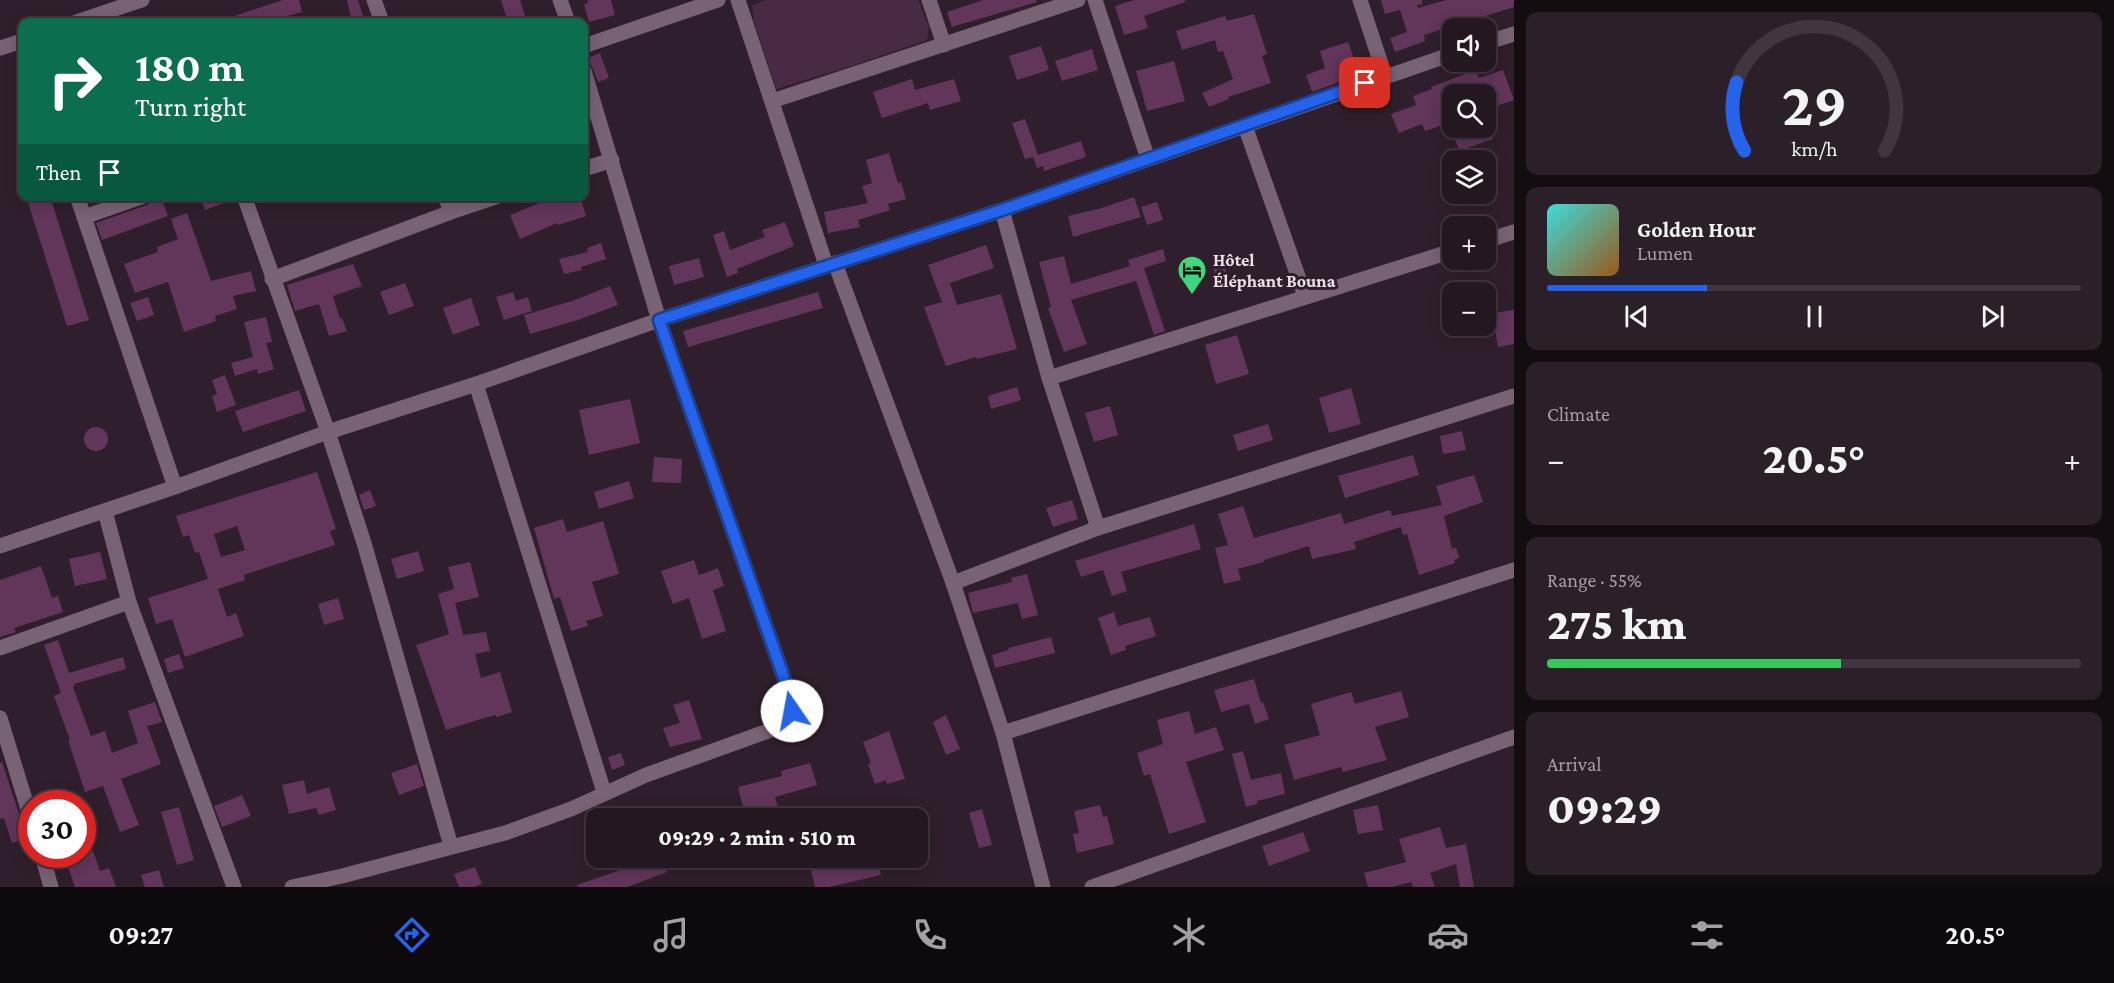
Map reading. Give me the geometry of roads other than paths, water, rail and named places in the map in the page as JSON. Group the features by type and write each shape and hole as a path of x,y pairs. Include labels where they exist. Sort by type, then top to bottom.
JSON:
{"street":[{"path":"88,18 141,0"},
{"path":"374,0 380,18"},
{"path":"560,0 567,18"},
{"path":"588,45 717,0"},
{"path":"738,0 830,264 953,583 1003,733 1043,887"},
{"path":"929,0 944,45"},
{"path":"772,101 1078,0"},
{"path":"1095,0 1148,159"},
{"path":"1360,0 1385,76"},
{"path":"1496,40 1514,34"},
{"path":"0,48 18,42"},
{"path":"0,546 105,512 328,432 476,384 659,320 1002,210 1442,57"},
{"path":"292,887 505,833 538,822 571,809 604,792 784,725 792,711 792,702 784,678 659,320 588,84"},
{"path":"1245,126 1305,296"},
{"path":"588,169 612,160"},
{"path":"79,201 175,487"},
{"path":"84,217 130,201"},
{"path":"246,201 328,432 384,612 451,846"},
{"path":"447,201 451,212"},
{"path":"272,279 484,201"},
{"path":"1002,210 1049,378 1098,528"},
{"path":"1496,238 1514,232"},
{"path":"1049,378 1442,254"},
{"path":"476,384 604,792"},
{"path":"953,583 1098,528 1514,396"},
{"path":"105,512 129,602 234,887"},
{"path":"1003,733 1514,570"},
{"path":"0,648 129,602"},
{"path":"0,718 22,790"},
{"path":"1092,887 1514,737"},
{"path":"46,868 51,887"}],"place":[{"name":"Hôtel Éléphant Bouna","path":"1192,296"}]}
